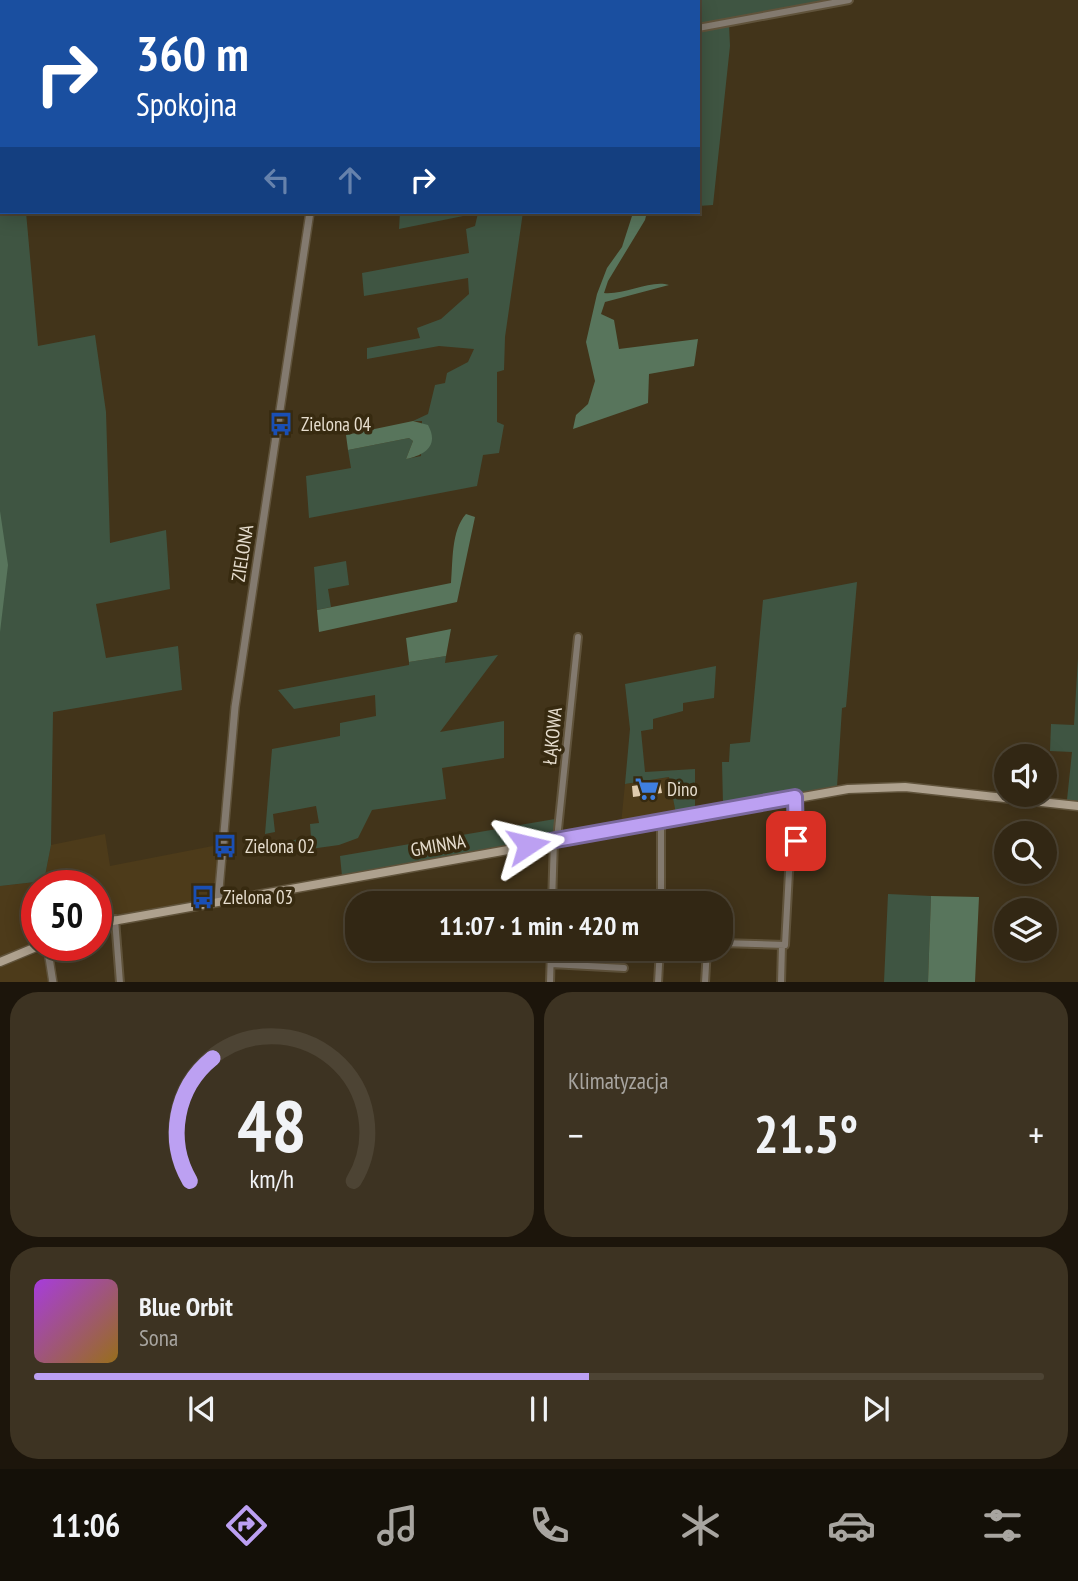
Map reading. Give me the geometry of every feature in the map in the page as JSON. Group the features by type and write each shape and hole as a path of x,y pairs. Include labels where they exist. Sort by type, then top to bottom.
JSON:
{"main road":[{"name":"GMINNA","path":"112,920 848,789 905,788 1078,806"},
{"path":"0,962 21,953"}],"street":[{"path":"700,28 849,0"},
{"name":"ZIELONA","path":"218,901 235,707 310,214"},
{"name":"ŁĄKOWA","path":"553,891 578,636"},
{"path":"781,982 789,872 796,841 795,797"},
{"path":"660,821 661,891"},
{"path":"115,919 120,982"},
{"path":"733,943 782,945"},
{"path":"50,961 53,982"},
{"path":"658,982 659,961"},
{"path":"705,982 706,961"},
{"path":"550,982 551,964 624,968"}],"shaded area":[{"path":"670,777 676,814 640,817 621,824 625,784"},
{"path":"105,834 110,866 218,845 214,898 112,917 112,870 46,870 51,845"},
{"path":"21,884 21,950 0,958 0,886"},
{"path":"21,959 45,961 48,982 0,982 0,967"}],"green space":[{"path":"700,0 825,0 700,24"},
{"path":"729,24 730,46 713,205 700,206 700,30"},
{"path":"0,214 26,214 38,346 95,335 106,412 110,543 166,530 170,589 96,604 106,658 178,646 182,690 53,712 51,845 46,870 21,870 21,884 0,886"},
{"path":"400,214 473,214 399,229"},
{"path":"478,214 523,214 505,337 504,370 497,372 497,422 504,425 499,453 483,455 477,486 309,518 306,476 351,468 348,450 409,438 413,441 406,459 421,456 422,421 413,421 428,414 435,385 445,383 447,373 468,362 474,349 439,346 367,359 367,348 420,338 417,328 441,319 469,294 468,278 364,296 362,273 469,253 466,229 475,226"},
{"path":"646,214 608,281 604,293 655,284 669,285 605,302 601,314 614,320 619,349 698,339 694,366 649,374 648,403 573,429 576,415 588,404 595,381 586,342 597,294 607,268 622,247 632,216"},
{"path":"413,421 428,425 431,432 429,448 419,455 406,459 413,441 409,438 348,450 346,435"},
{"path":"0,511 8,565 0,632"},
{"path":"466,514 475,517 457,602 319,632 317,610 451,583 455,538"},
{"path":"346,561 349,585 328,589 331,607 317,610 314,567"},
{"path":"857,582 846,707 842,708 837,787 723,805 722,762 729,762 730,744 750,742 763,600"},
{"path":"451,629 446,656 409,662 406,638"},
{"path":"498,655 440,732 504,721 504,758 442,768 446,799 372,810 358,838 339,845 267,855 266,845 311,837 310,824 319,823 316,806 273,814 275,832 265,834 272,749 340,736 340,723 376,716 375,695 294,709 278,690 446,656 445,663"},
{"path":"1078,658 1078,801 1067,800 1072,752 1057,751 1057,744 1050,744 1051,724 1074,725"},
{"path":"716,666 714,698 683,703 683,711 653,719 653,729 641,731 645,772 695,769 695,810 676,814 669,777 625,784 630,729 625,684"},
{"path":"555,819 553,837 342,876 340,856"},
{"path":"888,894 931,896 928,982 884,982"},
{"path":"931,896 979,897 975,982 928,982"}],"building":[{"name":"Dino","path":"660,782 662,793 633,797 632,786"}],"place":[{"name":"Zielona 04","path":"281,424"},
{"name":"Dino","path":"647,789"},
{"name":"Zielona 02","path":"225,846"},
{"name":"Zielona 03","path":"203,897"}],"route":[{"path":"528,845 795,797 796,841"}]}
